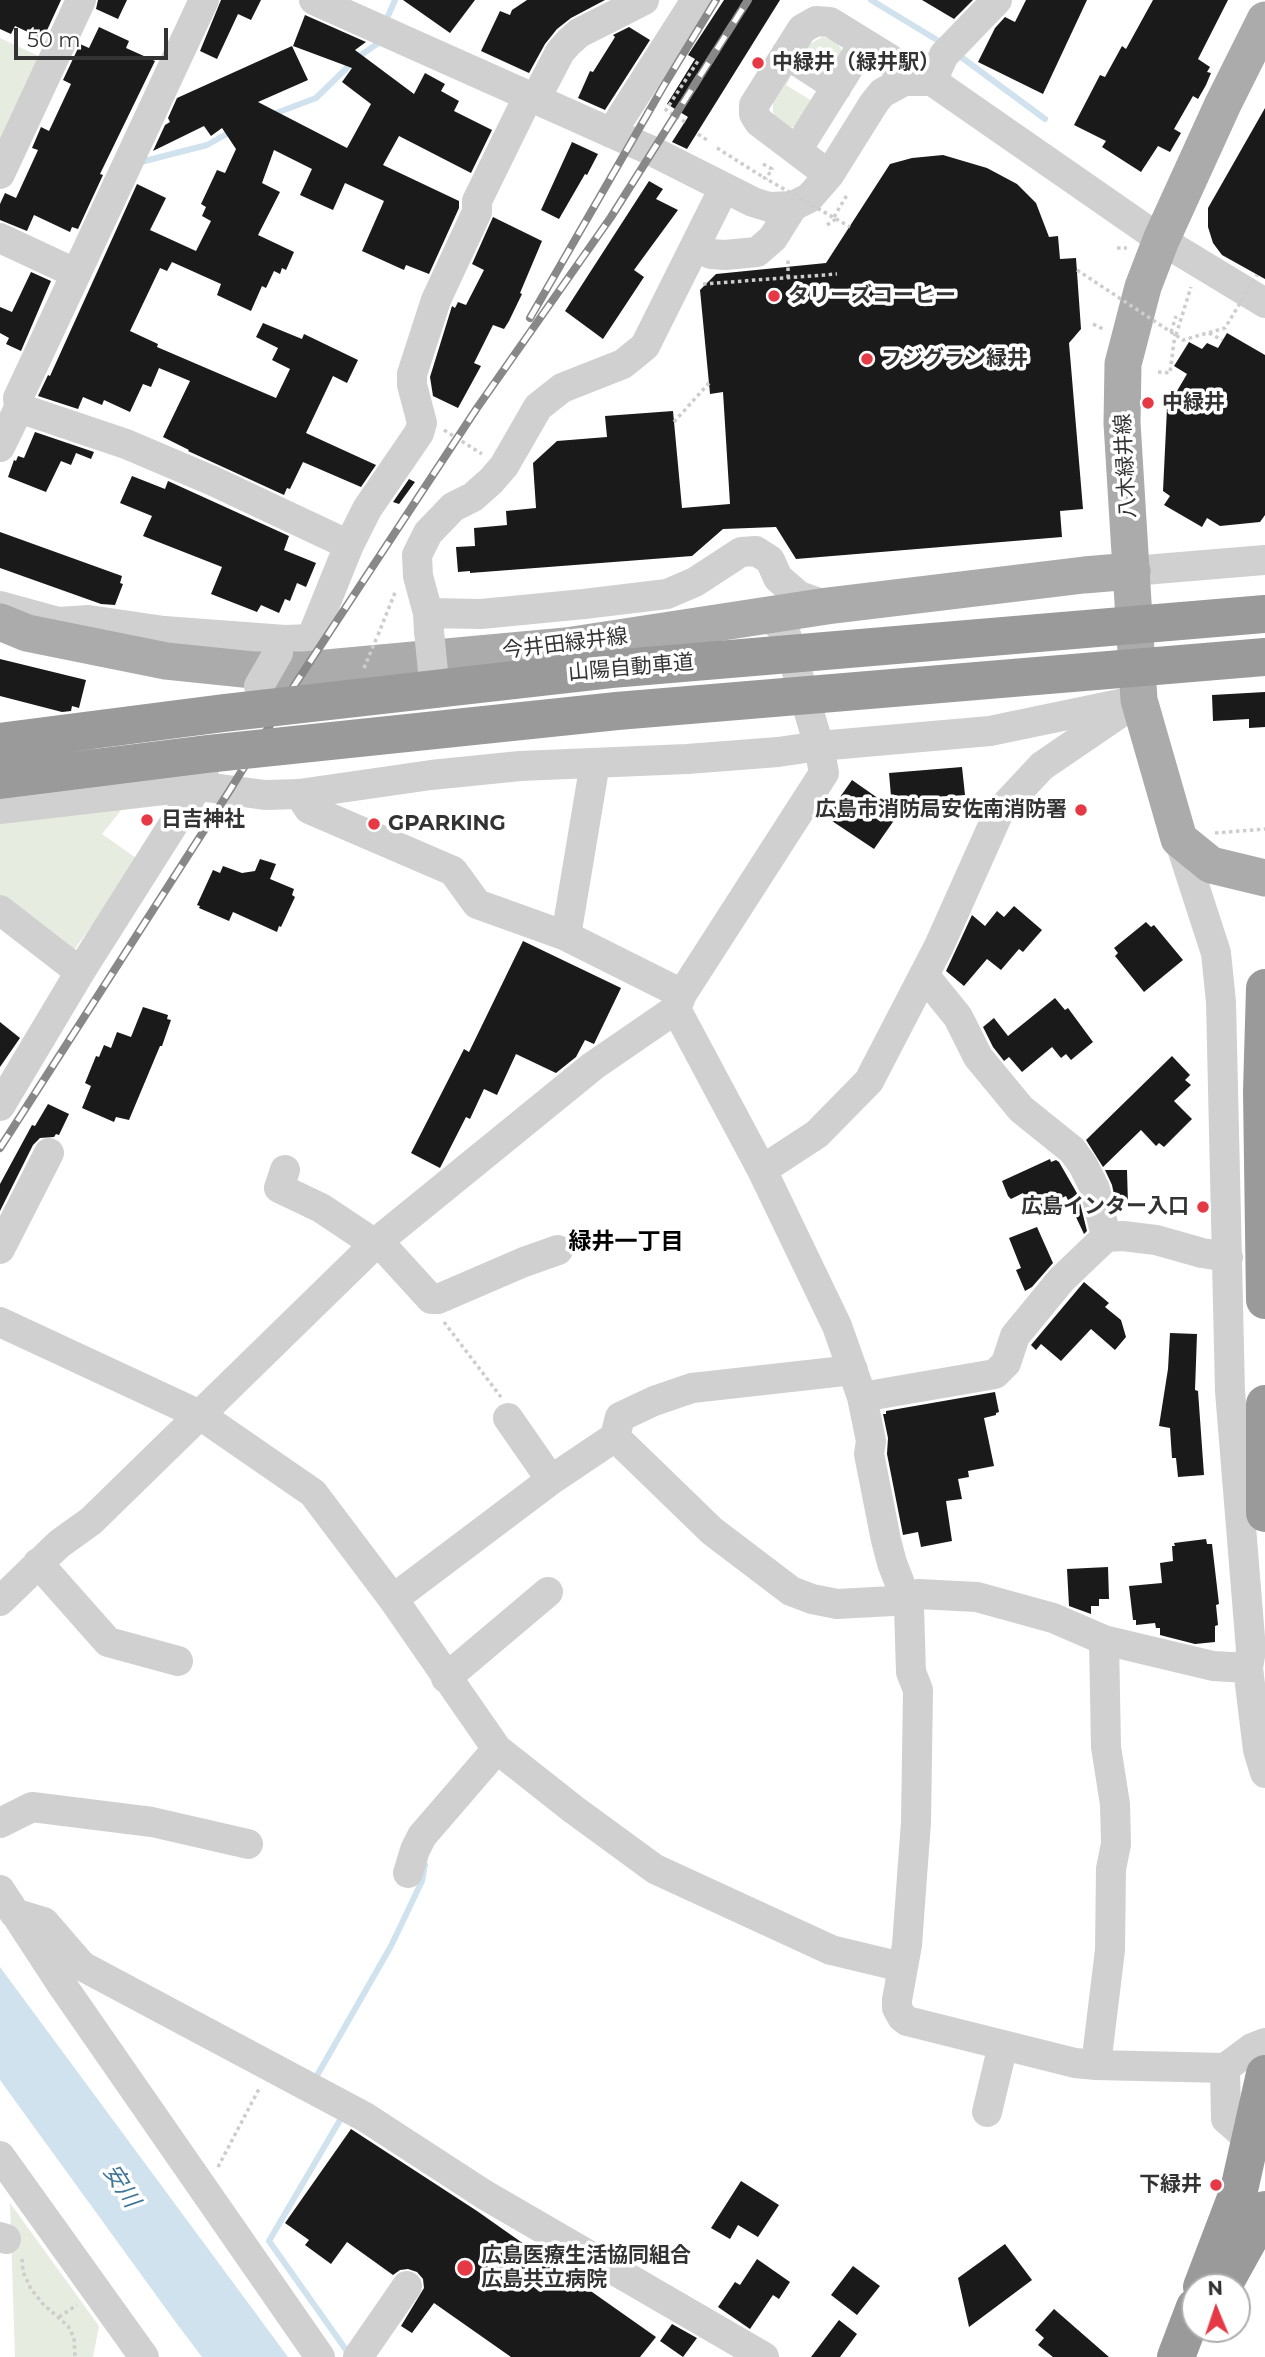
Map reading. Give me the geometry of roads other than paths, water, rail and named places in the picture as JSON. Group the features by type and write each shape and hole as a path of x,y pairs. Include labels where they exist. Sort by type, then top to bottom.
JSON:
{"highway":[{"name":"山陽自動車道","path":"0,742 224,713 611,669 1265,614"},
{"name":"山陽自動車道","path":"0,780 206,754 617,711 1265,657"},
{"path":"933,685 1265,677"},
{"path":"1265,988 1262,1091 1265,1300"},
{"path":"1265,1404 1265,1513"},
{"path":"1207,2273 1239,2190 1265,2074"},
{"path":"1230,2273 1265,2210"}],"main road":[{"name":"八木緑井線","path":"1194,836 1139,700 1122,423 1123,364 1143,287 1161,240 1233,82 1262,33"},
{"name":"今井田緑井線","path":"0,622 27,633 166,661 253,670 305,670 566,646 1072,576 1132,571"},
{"path":"1194,836 1211,865 1265,878"}],"street":[{"path":"0,174 81,0"},
{"path":"0,447 19,408 18,398 75,272 204,0"},
{"path":"314,0 652,151 753,202 769,207 793,206 839,184 874,103 882,93 918,81 997,0"},
{"path":"0,606 58,622 89,620 282,647 311,639 349,545 367,509 419,433 422,423 412,385 412,374 436,300 477,212 477,201 531,98 560,52 579,33 644,0"},
{"path":"611,133 696,0"},
{"path":"839,184 760,122 753,110 802,29 816,21 830,22 890,59 918,81 1161,240 1265,303"},
{"path":"797,150 864,43"},
{"path":"786,54 837,87"},
{"path":"431,775 434,682 429,622 416,555 428,533 453,507 473,497 504,466 538,407 562,388 623,365 645,346 724,188"},
{"path":"695,247 711,254 757,252 773,238 793,206"},
{"path":"0,238 75,272"},
{"path":"19,408 126,444 213,481 349,545"},
{"path":"429,622 667,594 695,582 741,552 756,551 770,560 778,578 799,596 782,616"},
{"path":"1132,571 1261,563"},
{"path":"0,1601 59,1544 91,1521 377,1243 593,1066 679,1001 824,773 819,746 782,616 761,601 778,578"},
{"path":"5,1086 198,786 282,647"},
{"path":"0,809 198,786 265,795 299,794 431,775 520,766 713,757 990,732 1139,700"},
{"path":"762,1170 817,1134 869,1081 977,866 999,811 1042,766 1139,700"},
{"path":"566,936 595,763"},
{"path":"299,794 309,809 453,871 477,904 566,936 679,1001 837,1326 858,1383 872,1441 869,1454 891,1563 907,1597 911,1672 918,1690 916,1822 907,1945 897,2008 907,2021 1075,2063 1096,2065 1225,2068 1252,2048 1265,2043"},
{"path":"1194,836 1216,953 1234,1105 1228,1257 1230,1391 1251,1650 1248,1668 1258,1750 1265,1773"},
{"path":"0,910 80,972"},
{"path":"924,975 958,1017 978,1057 1021,1110 1078,1157 1096,1189 1106,1237"},
{"path":"0,1248 49,1153"},
{"path":"285,1170 279,1188 321,1208 377,1243 431,1299 438,1299 558,1250"},
{"path":"393,1599 551,1480 615,1437 620,1417 654,1401 692,1388 858,1383 995,1374 1006,1363 1015,1336 1061,1280 1106,1237 1156,1240 1228,1257"},
{"path":"0,1322 200,1415 313,1493 393,1599 497,1749 654,1869 831,1950 902,1968"},
{"path":"508,1418 551,1480"},
{"path":"615,1437 712,1531 791,1591 812,1599 836,1604 893,1601 918,1594 977,1597 1054,1618 1104,1640 1213,1667 1248,1668"},
{"path":"38,1563 107,1642 178,1661"},
{"path":"446,1678 548,1592"},
{"path":"1096,2065 1110,1950 1111,1869 1116,1844 1115,1804 1106,1747 1104,1640"},
{"path":"408,1873 422,1836 497,1749"},
{"path":"0,1823 32,1807 152,1822 248,1844"},
{"path":"7,1902 44,1922 82,1966 365,2117 496,2201 764,2357"},
{"path":"7,1902 320,2357"},
{"path":"987,2112 1003,2045"},
{"path":"1225,2068 1226,2119 1250,2140"},
{"path":"0,2156 144,2357"},
{"path":"358,2357 407,2286"}],"water":[{"name":"安川","path":"0,1967 288,2357 202,2357 177,2324 0,2080"}],"waterway":[{"path":"388,16 395,0"},
{"path":"871,0 942,43"},
{"path":"271,115 316,98 357,58 381,41"},
{"path":"957,54 1045,119"},
{"path":"137,163 207,145 232,131"},
{"path":"317,2081 315,2079 391,1946 422,1881 425,1865"},
{"path":"343,2115 269,2241 349,2354"}],"railway":[{"path":"530,318 716,0"},
{"path":"0,1148 294,686 477,408 611,217 748,0"}],"place":[{"name":"中緑井（緑井駅）","path":"758,63"},
{"name":"タリーズコーヒー","path":"774,296"},
{"name":"フジグラン緑井","path":"867,359"},
{"name":"中緑井","path":"1148,403"},
{"name":"広島市消防局安佐南消防署","path":"1081,810"},
{"name":"日吉神社","path":"147,820"},
{"name":"GPARKING","path":"374,824"},
{"name":"広島インター入口","path":"1203,1207"},
{"name":"下緑井","path":"1216,2185"},
{"name":"広島医療生活協同組合 広島共立病院","path":"465,2268"}],"district":[{"name":"緑井一丁目","path":"626,1242"}]}
